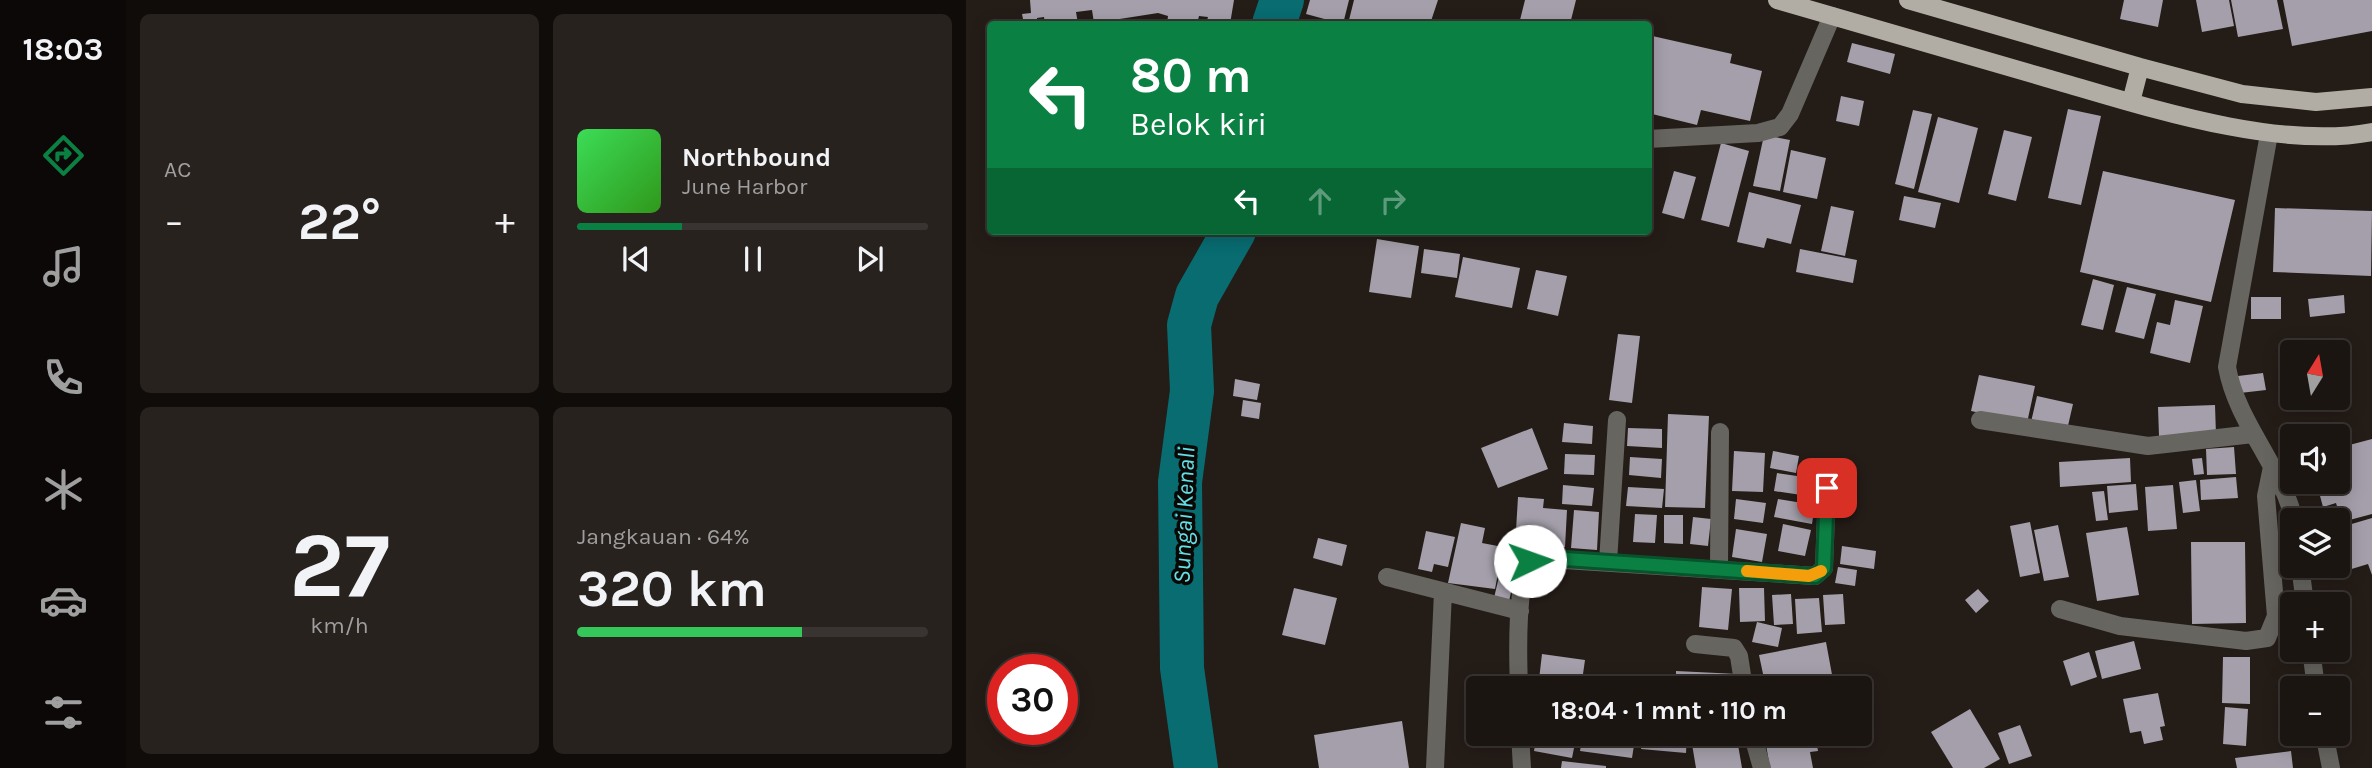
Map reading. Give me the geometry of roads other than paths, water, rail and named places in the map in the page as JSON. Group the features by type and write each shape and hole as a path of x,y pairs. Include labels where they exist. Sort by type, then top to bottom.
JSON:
{"main road":[{"path":"1777,0 2131,102 2269,134 2303,137 2372,132"},
{"path":"1908,0 2242,94 2316,102 2372,97"},
{"path":"2131,102 2140,67"}],"street":[{"path":"1652,139 1758,134 1780,127 1790,114 1832,16"},
{"path":"2269,134 2227,367 2231,388 2272,467 2289,508"},
{"path":"1608,562 1617,420"},
{"path":"1980,420 2148,446 2253,434"},
{"path":"1719,569 1720,432"},
{"path":"2060,609 2120,626 2246,641 2267,638 2276,616 2266,496 2272,467"},
{"path":"1519,676 1520,611 1525,569 1533,558 1819,574 1824,568 1826,548 1827,488"},
{"path":"1387,577 1520,611"},
{"path":"1435,768 1444,592"},
{"path":"1695,644 1734,648 1739,656 1742,676"},
{"path":"1521,746 1522,768"},
{"path":"1756,746 1762,768"},
{"path":"2327,746 2331,768"}],"waterway":[{"name":"Sungai Kenali","path":"1275,21 1282,0"},
{"name":"Sungai Kenali","path":"1196,768 1182,668 1180,482 1192,391 1189,325 1197,296 1232,235"}]}
